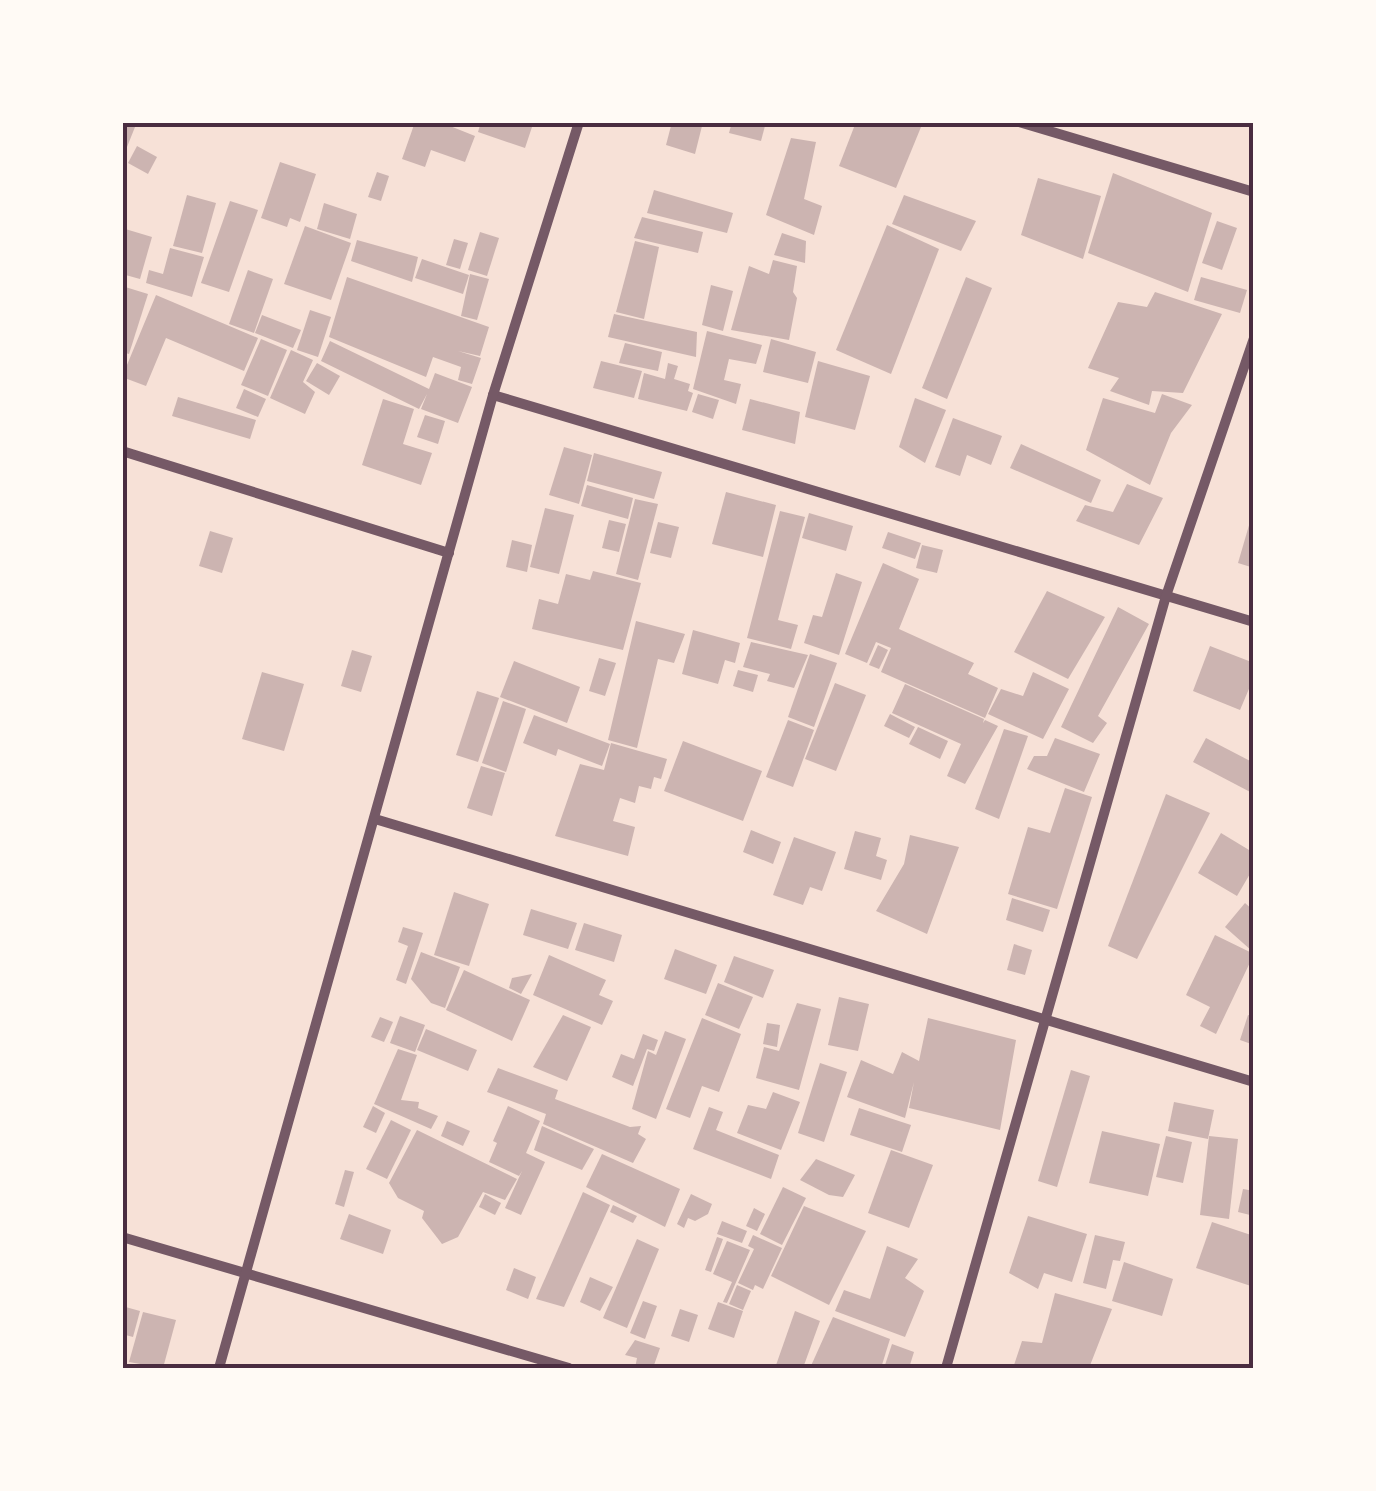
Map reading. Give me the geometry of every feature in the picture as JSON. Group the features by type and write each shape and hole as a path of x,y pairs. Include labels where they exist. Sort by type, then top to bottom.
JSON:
{"street":[{"path":"219,1368 493,395 578,122"},
{"path":"1018,122 1254,192"},
{"path":"946,1368 1166,596 1254,338"},
{"path":"493,395 1254,622"},
{"path":"122,451 449,553"},
{"path":"375,819 1254,1082"},
{"path":"122,1236 545,1365 569,1368"}],"building":[{"path":"122,122 137,122 123,157 122,157"},
{"path":"415,122 440,122 475,136 465,162 431,150 425,167 402,159"},
{"path":"481,122 518,122 532,127 525,148 478,132"},
{"path":"672,122 702,126 695,154 666,145"},
{"path":"732,122 766,122 761,141 729,133"},
{"path":"856,122 910,122 921,127 896,188 839,166"},
{"path":"791,138 816,142 804,199 822,206 814,235 766,215"},
{"path":"137,146 157,157 148,174 128,163"},
{"path":"280,162 316,174 300,222 290,218 287,227 261,218"},
{"path":"377,172 389,176 381,201 368,197"},
{"path":"1113,173 1212,213 1188,292 1088,253"},
{"path":"1038,178 1101,196 1083,259 1021,235"},
{"path":"654,190 733,213 727,233 647,213"},
{"path":"187,195 216,203 202,253 173,246"},
{"path":"904,195 976,221 961,251 892,224"},
{"path":"230,201 258,210 229,292 201,283"},
{"path":"324,203 357,214 350,239 317,229"},
{"path":"642,217 703,232 698,253 634,238"},
{"path":"1217,221 1237,228 1222,270 1202,263"},
{"path":"887,225 939,249 891,374 836,350"},
{"path":"305,226 351,243 331,300 284,284"},
{"path":"122,228 152,237 140,279 122,274"},
{"path":"480,232 499,238 487,276 468,270"},
{"path":"782,233 806,241 805,263 774,255"},
{"path":"454,239 468,243 460,269 446,265"},
{"path":"357,240 418,257 412,282 351,261"},
{"path":"635,241 659,247 644,319 616,312"},
{"path":"170,248 204,257 192,297 146,283 149,270 163,274"},
{"path":"422,259 469,275 463,294 415,278"},
{"path":"773,260 797,266 793,292 797,298 789,340 731,330 749,266 769,274"},
{"path":"248,270 273,279 254,333 229,324"},
{"path":"470,274 489,279 477,320 461,316"},
{"path":"347,277 489,327 480,356 458,351 481,358 472,384 458,380 461,367 433,357 426,377 329,337"},
{"path":"966,277 992,288 947,399 922,388"},
{"path":"1201,277 1247,290 1240,313 1194,300"},
{"path":"711,285 733,291 723,331 702,325"},
{"path":"122,286 148,294 129,354 122,352"},
{"path":"1155,292 1222,314 1183,393 1152,391 1149,405 1110,391 1119,378 1088,368 1118,302 1147,307"},
{"path":"156,295 258,338 244,371 166,338 146,386 122,377"},
{"path":"310,310 331,317 318,357 297,350"},
{"path":"614,314 697,332 696,357 608,337"},
{"path":"262,315 301,330 293,348 255,333"},
{"path":"707,331 762,345 756,364 729,359 724,380 741,384 736,404 693,389"},
{"path":"261,339 287,350 268,396 241,385"},
{"path":"771,339 816,352 808,383 763,372"},
{"path":"330,341 429,389 435,373 472,387 458,423 421,409 427,394 419,409 321,361"},
{"path":"625,343 662,352 658,371 619,363"},
{"path":"291,350 313,360 303,382 315,392 305,414 270,398"},
{"path":"601,361 642,371 634,398 593,388"},
{"path":"818,361 870,376 855,430 805,417"},
{"path":"317,363 340,376 329,395 306,381"},
{"path":"668,363 678,366 674,379 690,384 688,391 693,393 687,411 638,399 644,373 665,379"},
{"path":"244,389 266,399 258,417 236,408"},
{"path":"698,394 719,400 713,419 692,412"},
{"path":"1162,394 1192,405 1171,433 1150,485 1086,450 1103,398 1155,413"},
{"path":"178,397 256,420 250,439 172,416"},
{"path":"915,398 946,410 925,463 899,447"},
{"path":"383,399 414,409 403,444 432,453 421,485 362,465"},
{"path":"750,399 800,412 795,444 742,430"},
{"path":"425,415 445,421 438,444 417,437"},
{"path":"953,418 1002,436 991,465 967,455 960,476 935,467"},
{"path":"1021,444 1101,480 1091,503 1010,468"},
{"path":"564,447 592,455 579,504 549,495"},
{"path":"594,453 662,472 654,499 587,481"},
{"path":"1127,484 1163,498 1139,545 1076,521 1085,505 1113,512"},
{"path":"587,485 633,498 628,519 581,506"},
{"path":"726,492 776,505 763,557 712,544"},
{"path":"635,499 658,504 638,580 616,574"},
{"path":"545,508 574,515 559,574 530,567"},
{"path":"780,511 805,517 778,620 798,625 791,649 747,638"},
{"path":"809,513 853,526 846,551 802,538"},
{"path":"1254,515 1254,568 1238,563"},
{"path":"609,520 626,524 619,552 602,548"},
{"path":"658,522 679,527 671,558 650,553"},
{"path":"210,531 233,538 222,573 199,566"},
{"path":"888,532 921,543 915,559 882,548"},
{"path":"512,540 532,545 527,572 506,567"},
{"path":"922,545 943,550 937,573 916,568"},
{"path":"883,563 919,579 899,629 974,663 968,674 998,688 985,718 881,672 891,648 876,642 867,663 845,654"},
{"path":"593,571 641,583 623,650 532,629 539,599 558,604 566,574 590,580"},
{"path":"836,573 862,582 839,655 804,643 813,615 822,617"},
{"path":"1047,591 1105,617 1068,679 1014,652"},
{"path":"1118,607 1149,624 1098,716 1107,723 1093,743 1061,727"},
{"path":"636,621 685,634 674,663 658,659 637,748 608,740"},
{"path":"693,630 740,643 735,663 725,660 718,684 682,674"},
{"path":"751,642 808,655 794,688 767,681 770,674 743,667"},
{"path":"878,645 888,650 879,669 869,665"},
{"path":"1210,646 1254,663 1254,677 1240,710 1193,691"},
{"path":"352,650 372,656 361,692 341,686"},
{"path":"810,654 837,663 814,727 788,717"},
{"path":"599,658 616,663 605,696 589,691"},
{"path":"514,661 580,687 567,723 500,697"},
{"path":"738,670 758,675 753,692 733,686"},
{"path":"262,672 304,684 284,751 242,739"},
{"path":"1033,672 1069,689 1043,739 988,714 1001,689 1023,696"},
{"path":"835,683 866,695 836,771 805,759"},
{"path":"905,684 984,719 983,723 985,720 998,726 965,784 947,776 961,744 892,713"},
{"path":"477,691 499,698 478,762 456,755"},
{"path":"503,701 526,709 506,772 482,763"},
{"path":"890,714 915,727 909,738 884,726"},
{"path":"534,715 610,744 602,766 558,749 556,756 523,743"},
{"path":"788,720 814,730 793,787 766,777"},
{"path":"918,727 948,741 940,759 909,744"},
{"path":"1004,729 1028,736 999,819 975,809"},
{"path":"1055,738 1100,754 1084,792 1027,769 1034,756 1047,756"},
{"path":"1206,738 1254,763 1254,794 1193,762"},
{"path":"683,741 762,771 743,821 664,791"},
{"path":"611,743 667,759 661,779 654,777 651,789 639,786 635,803 620,798 613,821 635,827 628,856 555,836 580,764 604,770"},
{"path":"481,766 505,773 492,816 467,808"},
{"path":"1065,788 1092,797 1057,909 1008,894 1028,827 1050,833"},
{"path":"1166,794 1210,813 1137,959 1108,946"},
{"path":"751,830 781,842 773,864 743,852"},
{"path":"855,831 881,838 876,856 887,860 881,880 844,869"},
{"path":"1221,833 1254,853 1254,867 1237,896 1198,873"},
{"path":"910,835 959,847 927,934 876,911 904,864"},
{"path":"794,837 836,852 822,891 810,887 803,905 773,895"},
{"path":"454,892 489,904 469,966 434,955"},
{"path":"1012,898 1050,910 1043,932 1006,920"},
{"path":"1245,903 1254,911 1252,951 1225,927"},
{"path":"531,909 577,923 568,949 523,935"},
{"path":"584,923 622,935 614,962 575,950"},
{"path":"403,927 423,933 406,984 396,980 408,946 398,942"},
{"path":"1215,935 1254,954 1216,1034 1200,1026 1210,1007 1186,995"},
{"path":"1014,944 1032,950 1025,975 1007,970"},
{"path":"675,949 717,965 706,994 664,979"},
{"path":"421,952 460,967 445,1008 431,1003 411,979"},
{"path":"549,955 606,980 599,995 613,1001 602,1025 533,995"},
{"path":"734,956 774,970 763,998 724,982"},
{"path":"464,970 530,1000 512,1041 446,1010"},
{"path":"532,974 521,994 509,988 512,978"},
{"path":"718,983 753,997 739,1029 705,1015"},
{"path":"839,997 869,1004 858,1051 828,1045"},
{"path":"797,1003 821,1009 799,1090 756,1078 764,1047 779,1051"},
{"path":"563,1015 591,1027 567,1081 533,1067"},
{"path":"1248,1015 1254,1017 1254,1045 1240,1040"},
{"path":"400,1016 425,1025 415,1052 390,1043"},
{"path":"380,1017 393,1022 384,1042 371,1037"},
{"path":"702,1018 741,1034 719,1092 702,1086 690,1118 666,1109"},
{"path":"928,1018 1016,1040 1000,1130 909,1108 914,1082 905,1118 847,1097 861,1060 893,1074 902,1052 919,1061"},
{"path":"767,1023 780,1025 777,1047 763,1044"},
{"path":"426,1029 477,1050 468,1071 417,1050"},
{"path":"665,1031 686,1039 656,1119 632,1109 648,1051 656,1055"},
{"path":"643,1034 658,1040 654,1051 647,1049 633,1086 612,1077 621,1054 634,1059"},
{"path":"398,1049 417,1055 401,1100 419,1102 418,1108 438,1116 431,1129 374,1104"},
{"path":"820,1063 847,1072 824,1142 798,1133"},
{"path":"498,1068 558,1090 555,1099 630,1127 641,1126 638,1134 646,1139 633,1163 543,1124 546,1114 487,1092"},
{"path":"1071,1070 1090,1076 1057,1187 1038,1181"},
{"path":"773,1092 800,1102 781,1150 737,1133 748,1105 766,1109"},
{"path":"1174,1102 1214,1110 1208,1139 1168,1131"},
{"path":"373,1106 385,1113 376,1133 363,1127"},
{"path":"508,1106 540,1121 526,1153 545,1162 521,1215 505,1208 522,1171 519,1176 489,1162"},
{"path":"709,1107 723,1112 716,1130 779,1155 771,1179 693,1149"},
{"path":"859,1108 911,1125 902,1152 850,1135"},
{"path":"391,1120 411,1130 387,1179 366,1169"},
{"path":"447,1121 470,1131 463,1146 441,1136"},
{"path":"542,1126 594,1149 582,1170 534,1150"},
{"path":"417,1130 517,1179 505,1200 483,1192 458,1237 442,1244 422,1218 424,1211 398,1198 389,1183"},
{"path":"1102,1131 1160,1144 1148,1196 1089,1183"},
{"path":"1166,1136 1192,1142 1183,1183 1156,1177"},
{"path":"1209,1136 1238,1139 1229,1219 1200,1215"},
{"path":"891,1150 933,1165 909,1228 868,1213"},
{"path":"602,1154 680,1189 665,1227 586,1187"},
{"path":"816,1159 855,1175 843,1197 829,1195 800,1180"},
{"path":"345,1170 354,1172 344,1207 335,1204"},
{"path":"783,1187 806,1198 782,1245 760,1234"},
{"path":"1243,1189 1254,1191 1254,1216 1238,1212"},
{"path":"583,1192 610,1205 564,1307 536,1299"},
{"path":"485,1194 501,1203 495,1215 479,1207"},
{"path":"691,1194 712,1204 708,1214 695,1221 688,1218 684,1228 677,1224"},
{"path":"613,1205 637,1216 633,1223 610,1212"},
{"path":"804,1206 866,1231 829,1305 771,1276"},
{"path":"754,1208 765,1214 757,1231 746,1226"},
{"path":"349,1214 391,1230 383,1254 340,1239"},
{"path":"1028,1216 1087,1234 1072,1282 1044,1273 1038,1289 1009,1273"},
{"path":"722,1221 747,1231 742,1243 717,1234"},
{"path":"1212,1222 1254,1236 1254,1287 1196,1268"},
{"path":"753,1235 782,1248 763,1289 755,1285 753,1290 738,1283 754,1249 748,1246"},
{"path":"1095,1235 1125,1242 1120,1261 1113,1260 1106,1289 1083,1283"},
{"path":"717,1237 723,1239 711,1272 705,1270"},
{"path":"637,1239 659,1249 627,1328 603,1318"},
{"path":"727,1241 750,1250 727,1303 723,1302 732,1282 713,1274"},
{"path":"887,1246 918,1259 905,1278 924,1291 905,1337 835,1311 844,1290 870,1299"},
{"path":"1124,1262 1173,1279 1162,1316 1112,1301"},
{"path":"514,1268 536,1277 528,1299 506,1290"},
{"path":"590,1277 613,1287 600,1311 580,1302"},
{"path":"737,1285 751,1291 743,1310 729,1304"},
{"path":"1055,1293 1112,1309 1089,1368 1013,1368 1022,1341 1042,1343"},
{"path":"643,1301 657,1306 645,1339 630,1333"},
{"path":"718,1302 743,1311 734,1338 708,1329"},
{"path":"122,1306 140,1311 133,1337 122,1334"},
{"path":"680,1309 698,1315 689,1342 671,1336"},
{"path":"795,1311 820,1321 803,1368 775,1368"},
{"path":"143,1312 176,1320 163,1368 129,1362"},
{"path":"833,1317 890,1339 881,1368 810,1368"},
{"path":"635,1340 660,1348 653,1368 635,1368 637,1358 625,1355"},
{"path":"892,1344 914,1352 909,1368 884,1368"}]}
